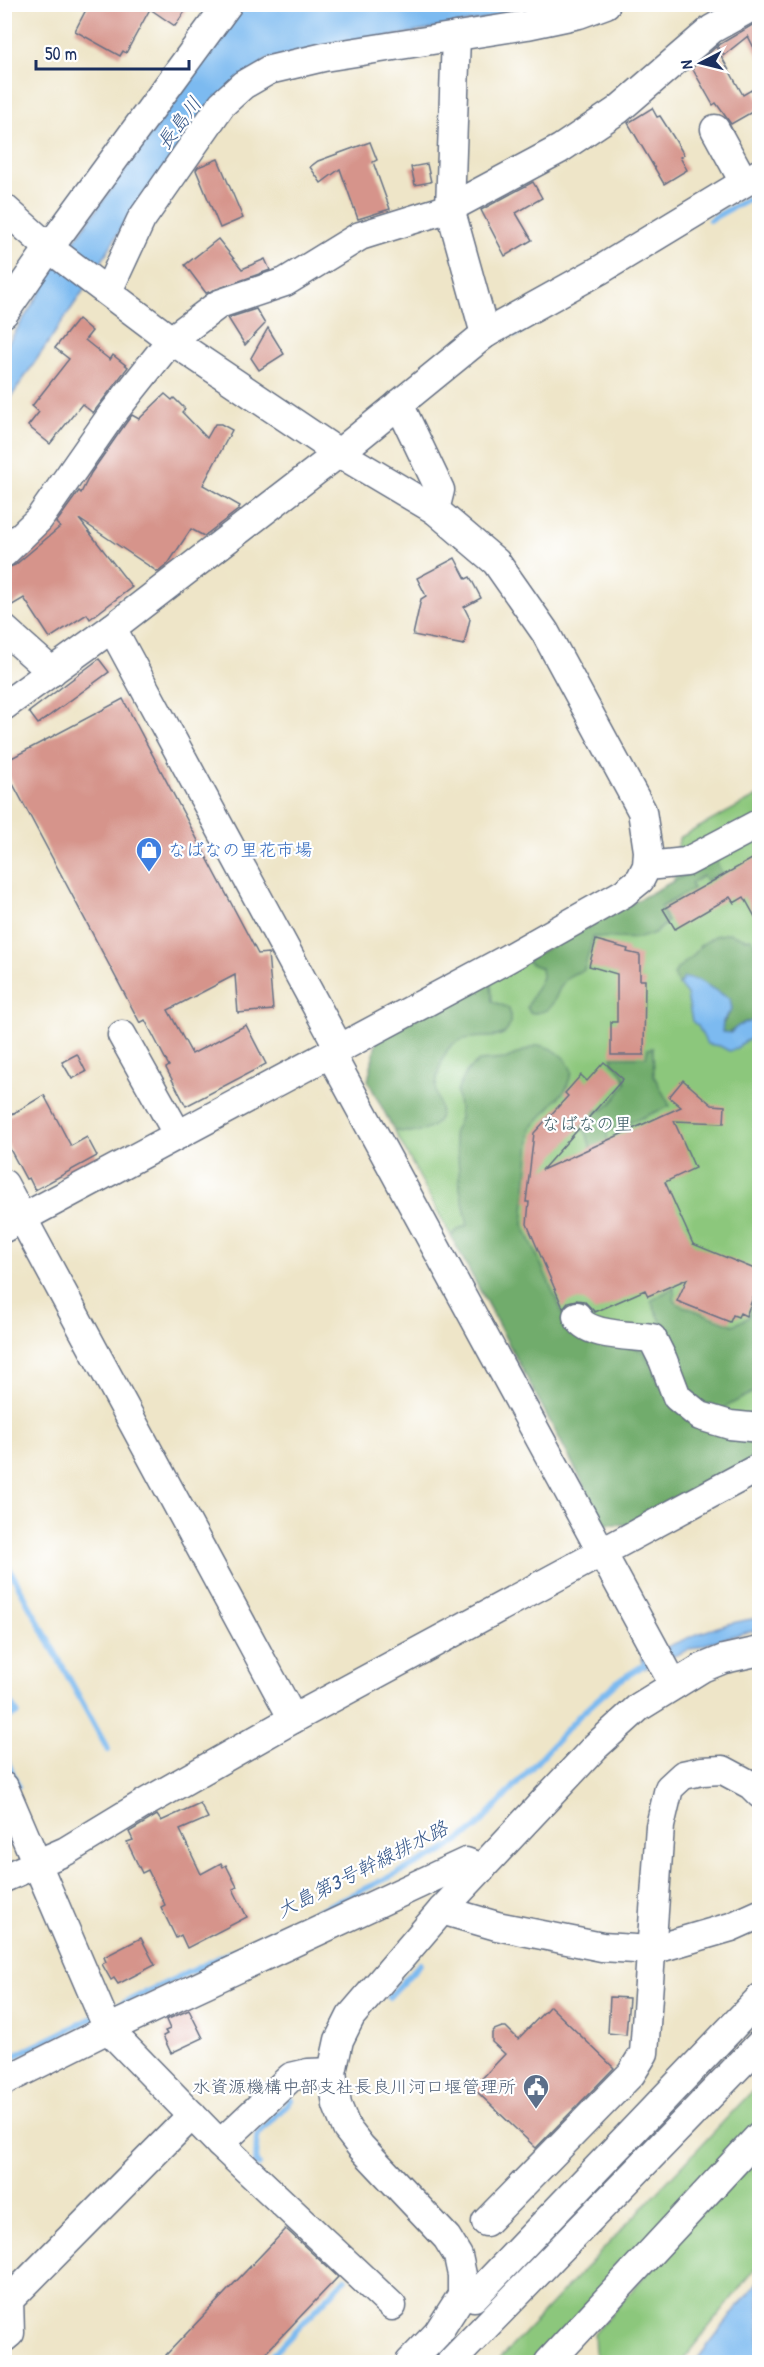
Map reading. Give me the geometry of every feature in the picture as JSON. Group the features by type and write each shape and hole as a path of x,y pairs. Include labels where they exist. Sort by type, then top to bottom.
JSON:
{"street":[{"path":"4,313 228,4"},
{"path":"104,288 141,220 222,104 243,85 268,70 324,57 527,25 579,14 606,4"},
{"path":"4,553 39,519 113,413 171,340 219,304 285,282 360,236 450,208 560,149 618,110 712,29 757,4"},
{"path":"456,36 450,208 485,334"},
{"path":"4,706 112,628 339,453 485,334 600,270 752,177 715,129"},
{"path":"4,208 49,248 171,340 339,453 435,510 496,562 546,632 642,811 648,851 647,866 640,880 624,893 505,960 14,1223"},
{"path":"399,404 440,490 435,510"},
{"path":"112,628 334,1050 670,1678"},
{"path":"4,629 52,672"},
{"path":"647,866 686,862 759,823"},
{"path":"122,1035 178,1135"},
{"path":"4,1184 14,1223 293,1719"},
{"path":"577,1316 579,1322 588,1329 652,1338 677,1397 700,1416 730,1425 759,1428"},
{"path":"4,1878 66,1851 293,1719 602,1554 759,1467"},
{"path":"410,2362 437,2334 462,2295 462,2275 458,2256 447,2238 361,2147 347,2129 337,2105 332,2072 339,2040 351,2016 442,1910 596,1746 670,1678 724,1659 759,1651"},
{"path":"486,2222 631,2074 644,2053 660,1826 669,1788 683,1775 723,1770 751,1785 759,1794"},
{"path":"4,1787 104,2019 220,2144 392,2306"},
{"path":"4,2081 104,2019 466,1862 482,1868"},
{"path":"442,1910 497,1926 602,1947 652,1950 731,1927 759,1914"},
{"path":"474,2296 759,1998"},
{"path":"451,2362 759,2044"},
{"path":"220,2144 291,2077 308,2073 332,2072"},
{"path":"4,2338 10,2333 9,2300 192,2115"},
{"path":"549,2362 759,2135"}],"green space":[{"name":"なばなの里","path":"759,795 759,1460 605,1524 368,1081 377,1039 674,881 679,838"},
{"path":"715,859 722,873 706,881 703,876 691,883 693,889 661,907 667,922 659,930 633,938 593,937 584,970 571,975 564,982 547,1010 530,1013 527,1007 542,977 541,968 529,963 529,958"},
{"path":"729,933 746,939 751,938 759,952 759,1016 753,1022 745,1022 728,1033 722,1032 721,1027 729,1014 684,978 679,985 674,975 700,946 715,936"},
{"path":"491,978 492,1001 509,1008 510,1023 507,1031 490,1037 468,1038 458,1041 449,1048 437,1081 436,1091 440,1111 438,1121 434,1126 421,1131 394,1130 368,1081 377,1039"},
{"path":"538,1045 558,1053 567,1061 572,1072 566,1089 531,1128 523,1224 564,1317 644,1352 661,1388 759,1437 759,1460 638,1525 605,1524 451,1236 468,1225 460,1189 458,1156 453,1134 460,1118 457,1091 467,1071 479,1061 505,1059"},
{"path":"653,1048 654,1076 670,1106 607,1132 608,1146 591,1149 582,1126 584,1115 589,1109 601,1110 611,1104 626,1083 622,1072 612,1063 612,1057 646,1057 648,1049"},
{"path":"674,1287 674,1299 677,1304 733,1325 748,1318 759,1289 759,1389 722,1409 699,1401 682,1381 680,1361 651,1301"},
{"path":"755,2088 759,2092 759,2124 533,2362 497,2362"},
{"path":"759,2144 759,2264 681,2362 600,2362 595,2353 594,2334"}],"water":[{"name":"長島川","path":"243,5 560,5 265,60 127,218 92,278 5,406 5,348 62,258"},
{"path":"684,978 698,980 730,999 732,1009 723,1021 722,1032 731,1033 738,1026 759,1016 759,1038 745,1041 729,1051 720,1046 707,1044 698,1026 692,1021 687,995 679,985"},
{"path":"759,1618 759,1630 715,1641 645,1668 641,1659 713,1628"},
{"path":"759,2280 759,2362 695,2362"}],"building":[{"path":"89,4 190,4 175,26 150,9 126,53 123,51 120,56 75,31"},
{"path":"759,21 759,58 748,36 724,55 717,46"},
{"path":"716,47 743,95 753,89 759,100 759,108 731,124 716,103 713,105 692,68"},
{"path":"652,108 657,117 660,116 684,155 680,157 687,170 664,184 628,123"},
{"path":"370,142 377,160 373,162 390,209 358,219 340,169 321,183 310,167 318,161"},
{"path":"218,159 243,218 220,228 196,170"},
{"path":"427,164 431,182 415,185 411,167"},
{"path":"533,182 542,198 516,213 532,240 505,256 481,210"},
{"path":"218,239 242,269 265,259 270,270 206,293 185,265"},
{"path":"256,309 265,324 245,345 228,318"},
{"path":"78,319 92,331 85,340 110,360 113,355 128,367 93,413 82,404 50,444 28,426 39,412 32,406 69,359 55,348"},
{"path":"268,328 284,354 259,370 251,358"},
{"path":"165,394 172,400 174,398 185,409 182,412 207,438 215,424 221,424 232,430 203,485 240,506 204,536 191,529 168,564 158,572 79,519 132,587 90,619 87,614 50,638 24,598 4,610 4,569 15,565 60,527 56,523 79,491 81,493 91,473 132,415 139,419"},
{"path":"455,558 466,579 470,577 481,598 464,607 470,619 464,645 413,635 421,599 426,596 417,578"},
{"path":"99,659 109,672 38,724 29,712"},
{"path":"123,699 258,954 268,953 273,1010 238,1013 235,975 168,1010 192,1054 246,1025 266,1064 186,1106 166,1068 169,1066 145,1020 140,1023 4,767 4,762"},
{"path":"759,855 759,924 744,897 734,903 730,897 675,929 663,909"},
{"path":"596,940 628,949 627,952 640,955 640,980 645,980 644,1055 611,1055 611,1022 617,1022 617,974 589,966"},
{"path":"77,1054 86,1072 72,1079 62,1062"},
{"path":"604,1062 623,1079 542,1170 681,1107 669,1097 683,1080 712,1105 725,1106 724,1123 674,1121 695,1168 665,1182 693,1244 757,1270 755,1275 759,1276 759,1282 746,1316 740,1313 738,1317 733,1315 730,1322 677,1301 687,1279 648,1296 645,1290 595,1312 584,1301 576,1300 568,1302 563,1308 527,1224 529,1202 526,1202 534,1133 568,1096 565,1093 581,1075 587,1081"},
{"path":"44,1095 71,1146 87,1137 97,1156 35,1190 29,1178 26,1179 4,1138 4,1119"},
{"path":"200,1803 208,1818 180,1830 201,1874 221,1863 223,1867 226,1865 237,1887 233,1889 247,1917 187,1948 181,1935 176,1938 161,1907 165,1905 148,1870 142,1873 127,1842 133,1840 129,1832 157,1815 161,1821"},
{"path":"141,1938 155,1965 118,1984 114,1978 111,1980 102,1964 106,1962 104,1957"},
{"path":"610,1997 629,1998 626,2035 608,2033"},
{"path":"550,2006 614,2068 536,2148 473,2088 505,2054 492,2042 494,2030 506,2027 518,2039"},
{"path":"189,2010 203,2038 171,2053 163,2036 167,2034 165,2031 170,2029 166,2020"},
{"path":"286,2229 338,2277 257,2362 174,2362 166,2355"}],"waterway":[{"path":"710,220 760,192"},
{"path":"516,334 530,324"},
{"path":"4,1559 108,1750"},
{"name":"大島第3号幹線排水路","path":"107,2011 442,1852 476,1828 580,1715 617,1682 649,1662"},
{"path":"4,1694 17,1713 4,1721"},
{"path":"4,1754 18,1786"},
{"path":"389,1997 420,1964"},
{"name":"大島第3号幹線排水路","path":"4,2061 95,2017"},
{"path":"259,2165 256,2163 257,2136 291,2100"},
{"path":"266,2362 345,2279"}],"place":[{"name":"なばなの里花市場","path":"149,873"},
{"name":"水資源機構中部支社長良川河口堰管理所","path":"536,2110"}]}
